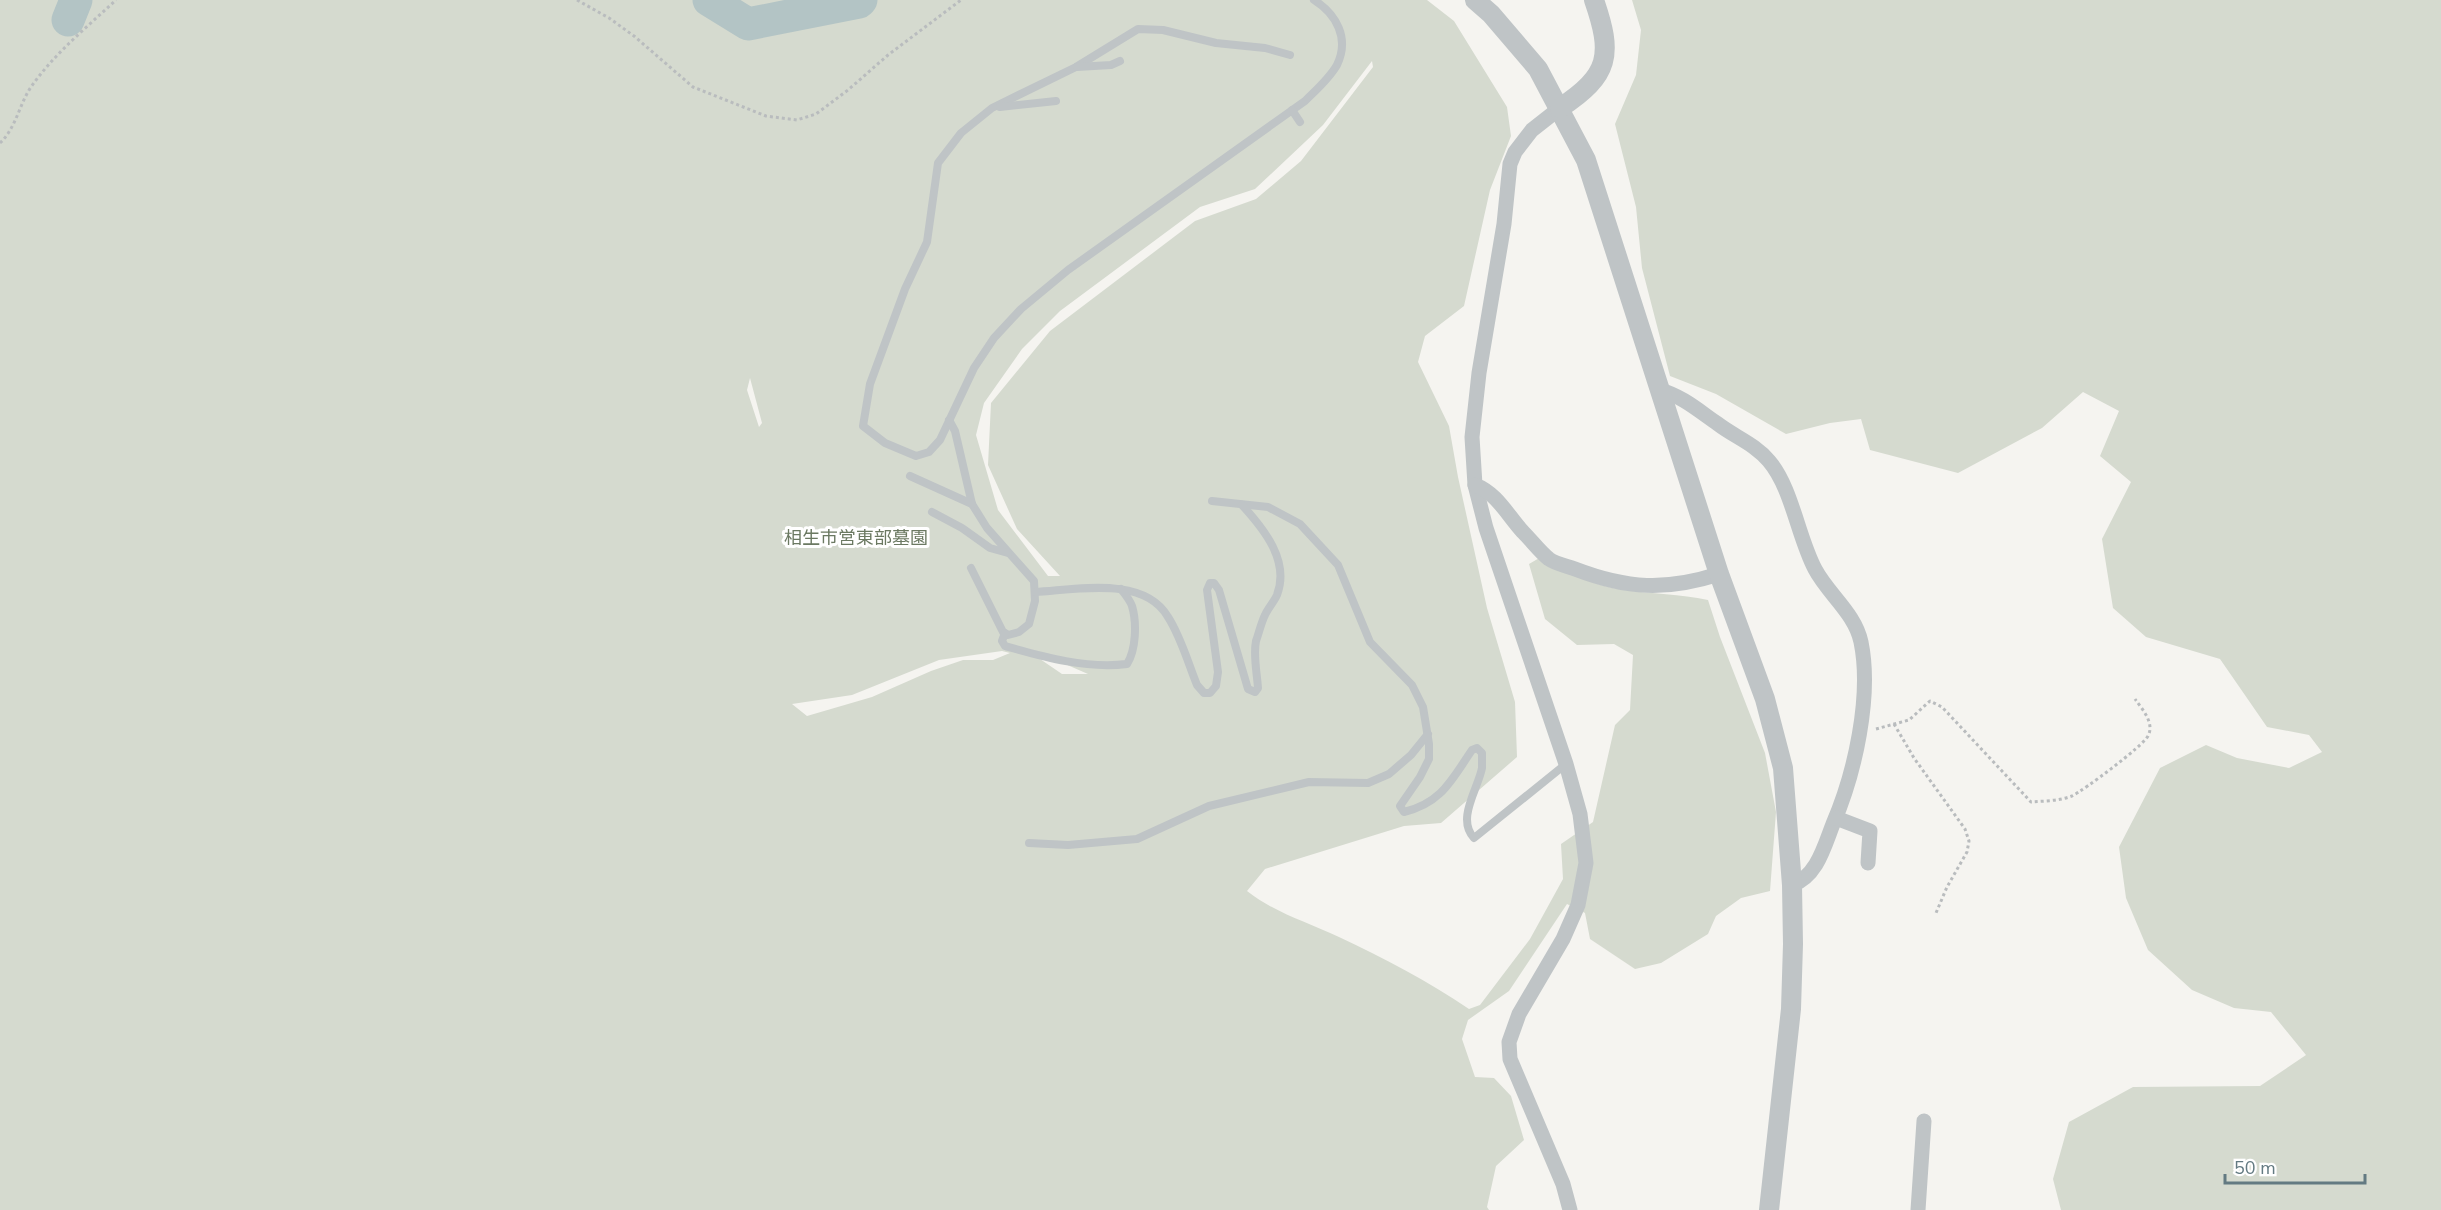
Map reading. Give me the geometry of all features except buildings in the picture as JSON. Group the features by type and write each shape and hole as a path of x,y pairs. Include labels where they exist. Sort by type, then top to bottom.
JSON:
{"street":[{"path":"1475,0 1491,14 1528,56 1545,81 1560,108 1593,181 1719,574 1765,699 1783,768 1792,885 1791,1008 1769,1210"},
{"path":"1570,1210 1563,1184 1510,1059 1509,1042 1519,1014 1563,939 1578,905 1586,863 1580,814 1566,764 1503,583 1475,485 1472,437 1479,373 1504,224 1510,164 1532,130 1597,77 1603,65 1605,34 1594,0"},
{"path":"1660,390 1676,395 1723,428 1752,444 1769,461 1780,478 1816,571 1847,612 1861,640 1865,696 1849,784 1814,870 1799,883 1792,885"},
{"path":"1475,485 1485,489 1493,496 1550,560 1608,581 1655,587 1697,581 1719,574"},
{"path":"1836,818 1870,831 1868,863"},
{"path":"1918,1210 1924,1120"}],"lane":[{"path":"1290,56 1265,48 1216,43 1163,30 1138,29 1076,67 992,108 961,133 938,163 927,242 906,289 870,384 862,426 885,442 916,456 929,452 940,440 974,368 994,338 1022,309 1068,270 1292,110 1325,81 1338,63 1342,40 1338,23 1329,9 1314,0"},
{"path":"1076,67 1111,65 1120,61"},
{"path":"992,108 1056,100"},
{"path":"1292,110 1300,122"},
{"path":"949,420 955,431 972,504 987,528 1034,581 1035,601 1029,624 1019,632 1008,635 1005,633 971,568"},
{"path":"910,476 972,504"},
{"path":"1212,501 1268,507 1300,524 1338,565 1370,642 1412,685 1423,707 1428,734 1429,759 1400,806 1404,812 1422,808 1438,797 1472,750 1477,748 1482,753 1482,768 1467,818 1470,834 1474,838 1566,764"},
{"path":"1035,592 1109,587 1147,596 1168,616 1197,685 1204,693 1210,693 1216,686 1218,672 1207,590 1210,583 1214,583 1219,590 1248,689 1254,692 1258,688 1256,644 1265,614 1276,596 1281,578 1280,561 1256,520 1242,505"},
{"path":"932,512 962,528 990,548 1009,553"},
{"path":"1005,633 1002,641 1005,646 1050,659 1109,666 1127,664 1133,654 1134,629 1132,605 1121,590"},
{"path":"1029,843 1068,845 1137,839 1209,806 1309,782 1368,783 1389,774 1411,755 1428,734"}],"path":[{"path":"0,143 7,136 31,87 64,49 116,0"},
{"path":"577,0 609,18 634,36 693,87 766,116 797,120 816,114 888,55 961,0"},
{"path":"1857,735 1909,720 1930,701 1942,707 2031,802 2054,801 2073,795 2116,765 2148,736 2150,725 2135,699"},
{"path":"1894,724 1914,758 1965,829 1968,841 1967,852 1947,887 1936,913"}],"green space":[{"name":"相生市営東部墓園","path":"0,0 1427,0 1454,21 1507,107 1511,136 1490,190 1464,306 1425,336 1418,362 1449,426 1487,608 1515,702 1517,757 1441,823 1404,826 1265,869 1247,891 1280,911 1389,962 1469,1009 1480,1005 1530,939 1563,879 1561,844 1593,822 1615,725 1630,710 1633,655 1614,644 1577,645 1545,619 1529,564 1541,557 1570,573 1602,585 1624,590 1708,600 1765,753 1776,812 1770,891 1741,898 1716,916 1708,934 1661,963 1635,969 1590,939 1585,913 1567,904 1509,991 1468,1020 1462,1039 1475,1077 1494,1078 1511,1096 1524,1140 1496,1166 1487,1207 1489,1210 0,1210","holes":["1372,61 1373,67 1301,161 1256,199 1195,221 1050,331 991,403 988,465 1017,529 1060,576 1048,576 998,510 976,435 984,403 1022,349 1060,311 1200,207 1255,189 1323,125","750,378 762,423 759,427 747,390","1002,651 1010,653 993,660 963,660 931,671 872,697 807,716 792,704 852,695 939,660","1040,659 1065,664 1088,674 1062,674"]},
{"path":"1632,0 2441,0 2441,1210 2061,1210 2053,1179 2069,1122 2133,1087 2260,1086 2306,1055 2271,1012 2234,1008 2192,990 2148,950 2126,898 2119,847 2160,768 2206,745 2237,758 2289,768 2322,752 2309,735 2267,727 2220,659 2146,637 2113,608 2102,539 2131,482 2100,456 2119,411 2083,392 2042,428 1958,473 1870,450 1861,419 1830,423 1786,434 1716,394 1670,376 1642,268 1636,207 1615,124 1636,75 1641,30"}],"waterway":[{"path":"68,20 76,0"},
{"path":"709,0 748,24 861,0"}]}
